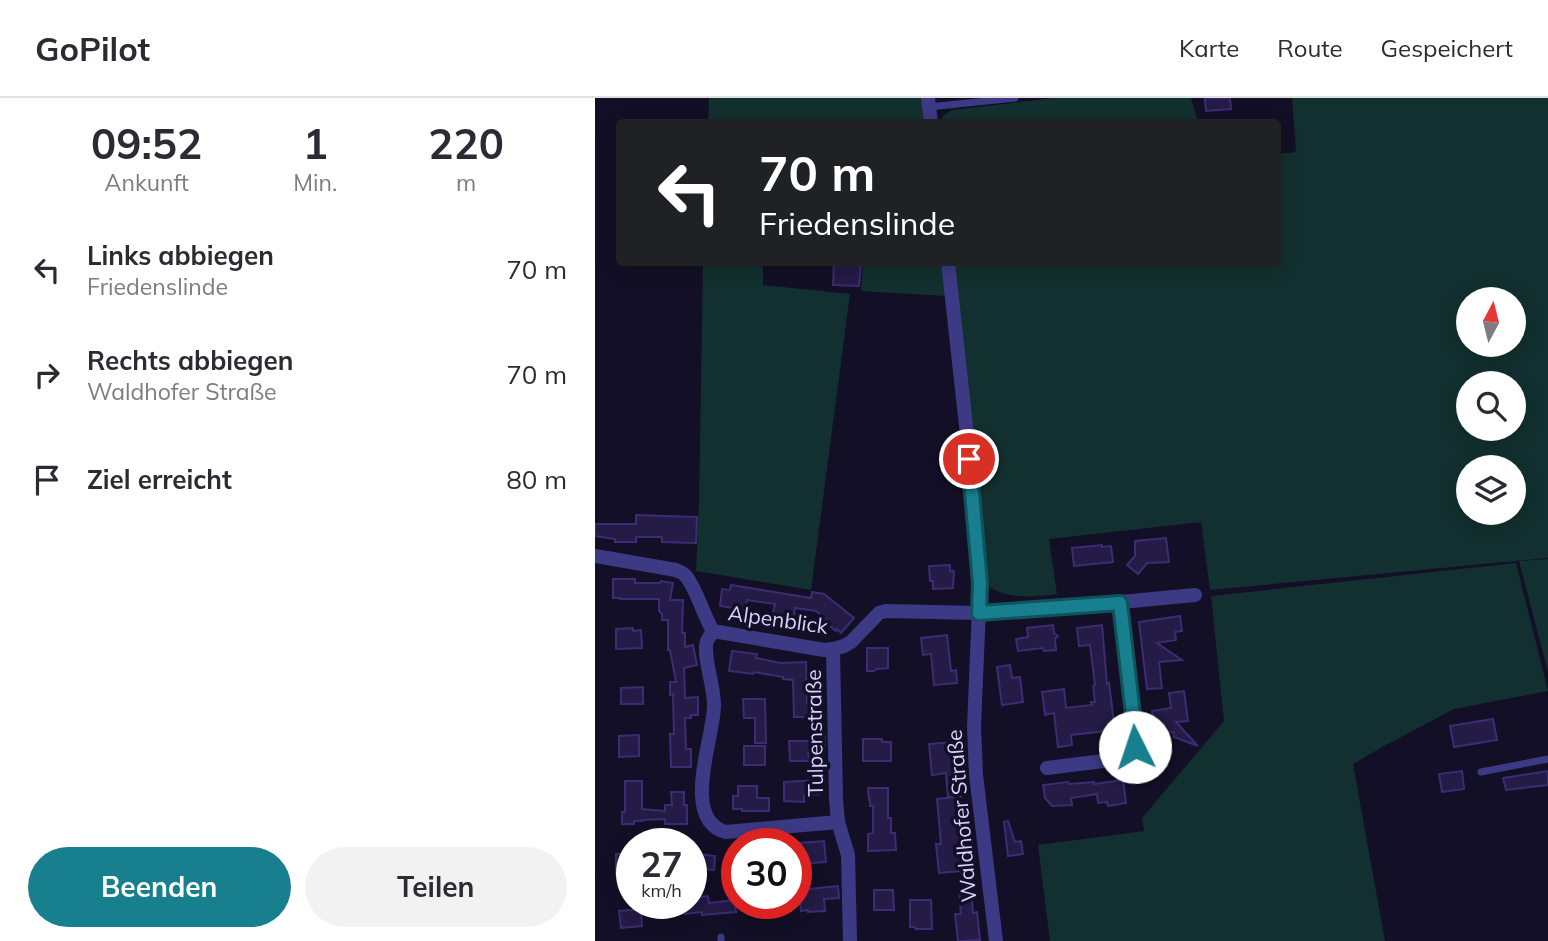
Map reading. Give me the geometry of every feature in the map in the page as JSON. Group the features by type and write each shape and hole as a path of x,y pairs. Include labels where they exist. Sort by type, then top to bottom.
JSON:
{"street":[{"name":"Waldhofer Straße","path":"948,266 980,583 974,727 976,775 996,941"},
{"name":"Alpenblick","path":"595,556 684,573 713,631 824,650 851,642 879,613 979,613 1195,595"},
{"path":"1047,768 1127,758 1132,754 1136,740 1120,603"},
{"path":"713,631 706,649 715,704 702,776 702,803 706,814 714,825 726,832 838,822"},
{"name":"Tulpenstraße","path":"833,649 836,799 838,822 848,855 850,941"}],"lane":[{"path":"929,103 1015,98"},
{"path":"1132,754 1147,767"},
{"path":"1481,772 1548,759"}],"green space":[{"path":"709,98 923,98 925,119 708,119"},
{"path":"1054,98 1191,98 1197,119 942,119 952,110"},
{"path":"1292,98 1548,98 1548,558 1210,590 1201,522 1049,539 1057,594 1012,595 986,585 954,266 1281,266 1281,154 1296,152"},
{"path":"703,266 763,266 763,285 850,294 811,590 696,571"},
{"path":"863,266 942,266 946,296 861,291"},
{"path":"1548,559 1548,672 1519,561"},
{"path":"1516,563 1548,691 1454,709 1353,764 1385,941 1050,941 1038,845 1144,831 1142,818 1224,721 1211,596"}],"building":[{"path":"1205,98 1230,98 1231,109 1206,111"},
{"path":"834,266 861,266 859,286 833,285"},
{"path":"636,515 697,517 696,543 662,542 662,537 636,537 636,542 615,542 615,539 595,536 595,524 636,524"},
{"path":"1166,538 1169,562 1147,563 1138,574 1127,565 1135,556 1135,541"},
{"path":"1111,546 1113,562 1074,566 1072,548"},
{"path":"950,565 950,571 954,571 953,588 933,589 929,566"},
{"path":"613,579 635,579 635,583 673,583 670,600 683,600 682,633 685,633 685,647 693,645 697,665 684,668 685,698 698,697 698,715 685,718 686,749 691,749 691,767 671,767 670,734 674,734 670,682 676,682 668,650 668,620 662,620 659,599 613,598"},
{"path":"731,585 811,598 812,592 824,594 854,618 841,633 827,624 829,622 816,611 795,608 794,616 773,613 775,604 747,600 745,610 720,606 722,589 730,590"},
{"path":"1180,616 1182,631 1175,632 1176,640 1157,643 1182,660 1159,662 1162,688 1147,689 1139,622"},
{"path":"1053,625 1054,633 1058,636 1055,639 1056,650 1044,651 1043,648 1018,651 1016,639 1028,637 1027,628"},
{"path":"1102,625 1107,684 1109,683 1115,730 1071,735 1072,745 1058,747 1054,713 1045,715 1042,692 1064,689 1066,708 1092,705 1091,702 1095,702 1090,645 1079,646 1077,628"},
{"path":"633,628 633,631 641,630 642,648 616,649 616,629"},
{"path":"947,635 951,671 956,670 957,683 934,685 931,654 923,655 921,638"},
{"path":"867,648 888,648 888,668 867,671"},
{"path":"732,651 757,654 756,658 781,663 806,662 807,703 819,702 819,717 794,717 793,680 754,672 729,671"},
{"path":"1010,665 1012,678 1020,677 1023,702 1002,705 997,667"},
{"path":"643,687 643,704 621,704 621,688"},
{"path":"1184,691 1188,721 1176,722 1198,746 1174,737 1174,732 1154,735 1152,711 1171,708 1169,693"},
{"path":"743,699 765,699 766,743 755,743 755,718 744,718"},
{"path":"1493,719 1497,740 1454,747 1450,726"},
{"path":"639,735 639,756 619,757 619,736"},
{"path":"811,735 825,735 825,752 808,752 809,761 790,761 789,741 811,741"},
{"path":"863,739 891,742 891,761 863,761"},
{"path":"955,742 961,797 958,797 961,871 939,873 936,844 941,844 937,799 956,797 948,797 946,773 932,775 929,744"},
{"path":"744,746 765,746 765,765 744,765"},
{"path":"1462,771 1464,789 1442,792 1439,774"},
{"path":"1548,771 1548,785 1506,790 1503,778"},
{"path":"820,780 820,794 804,795 804,802 784,801 784,782"},
{"path":"1123,780 1126,803 1108,806 1107,802 1098,803 1097,794 1071,798 1072,805 1052,806 1045,798 1043,785 1068,782 1094,784"},
{"path":"625,781 642,781 642,809 665,811 665,805 672,805 671,792 684,792 687,824 665,824 665,819 622,824 622,812 625,812"},
{"path":"738,786 757,786 757,798 769,798 769,811 733,809 733,796 738,796"},
{"path":"868,788 888,788 888,818 891,818 891,833 895,833 896,850 868,851 868,834 873,833 873,806 870,806"},
{"path":"1008,821 1015,842 1021,841 1023,854 1008,856 1004,822"},
{"path":"824,841 826,862 812,863 812,842"},
{"path":"707,855 715,856 714,870 707,869"},
{"path":"838,886 839,898 824,899 825,911 812,912 812,889"},
{"path":"971,888 973,913 977,912 980,940 958,941 955,914 961,914 959,889"},
{"path":"874,890 893,890 894,910 874,910"},
{"path":"707,896 709,903 721,902 721,913 707,915"},
{"path":"910,900 931,900 932,929 910,927"},
{"path":"620,919 642,919 642,926 621,928"}],"route":[{"path":"969,459 980,583 979,613 1120,603 1135,747"}]}
